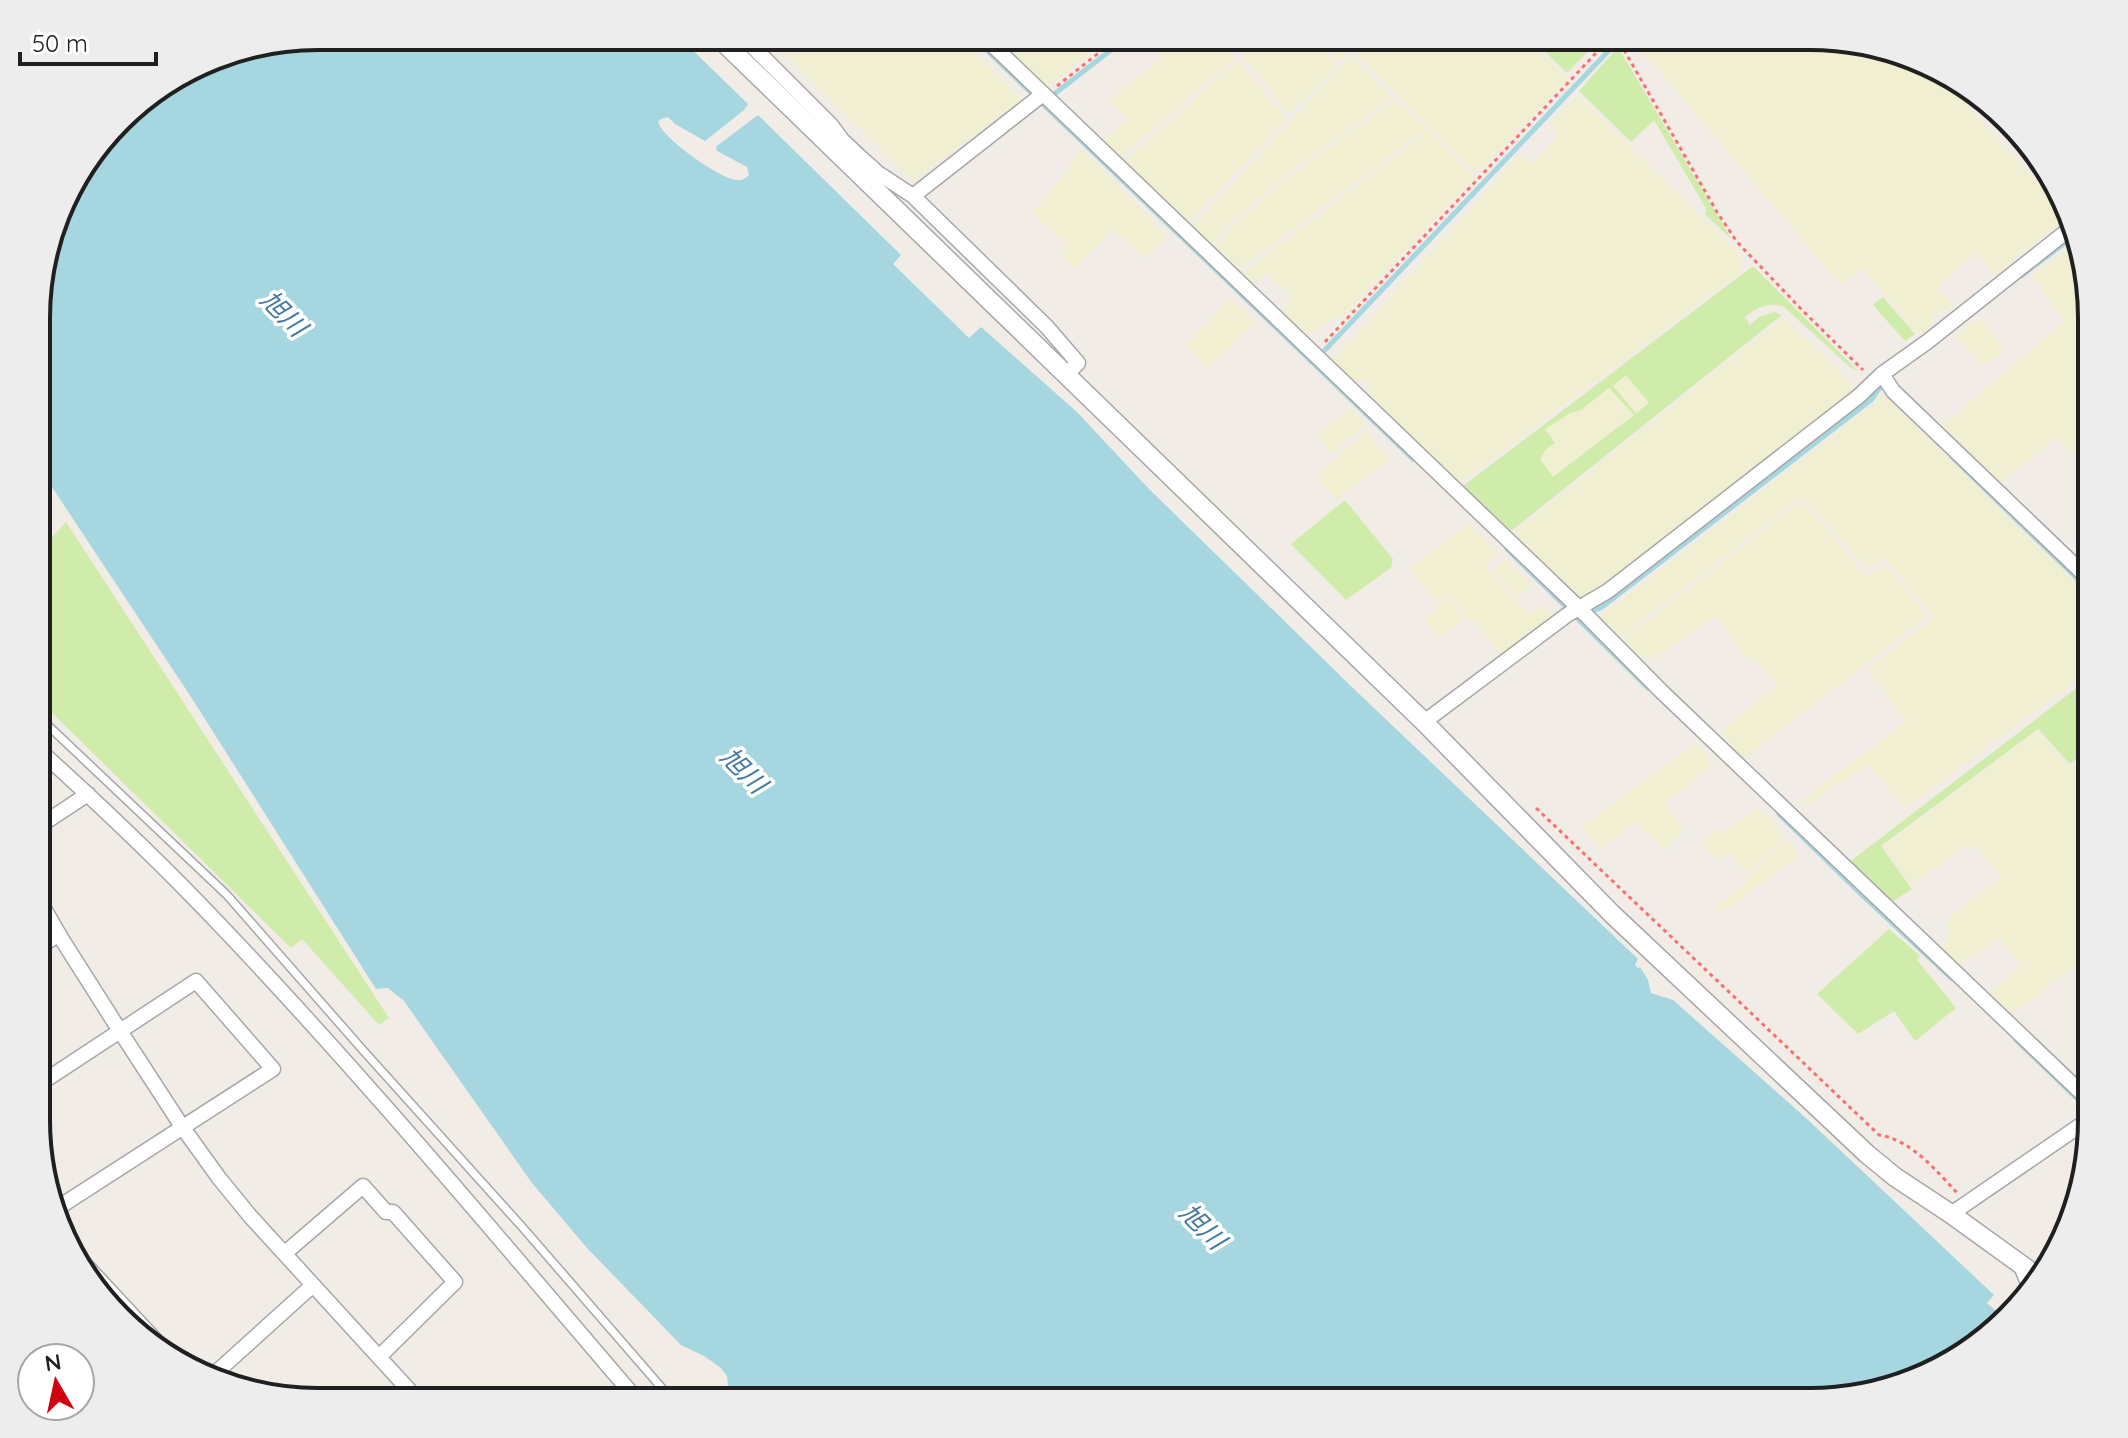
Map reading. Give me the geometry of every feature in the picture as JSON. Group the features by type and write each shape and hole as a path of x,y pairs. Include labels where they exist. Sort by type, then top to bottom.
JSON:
{"street":[{"path":"734,51 854,160 1067,374 1424,722 1612,914 1867,1154 1895,1177 1959,1209 2030,1272"},
{"path":"757,51 831,125 854,160 913,196 1057,339 1078,363 1067,374"},
{"path":"997,51 1038,97 1314,354 1578,612 2077,1089"},
{"path":"913,196 1038,97"},
{"path":"1424,722 1608,591 2064,233"},
{"path":"1882,379 2077,568"},
{"path":"51,760 217,922 335,1051 626,1387"},
{"path":"51,819 88,794"},
{"path":"51,920 183,1128 219,1178 406,1387"},
{"path":"51,939 59,934"},
{"path":"51,1076 196,981 273,1069 64,1204"},
{"path":"1959,1209 2077,1127"},
{"path":"285,1253 363,1186 386,1212 393,1212 455,1282 379,1357"},
{"path":"2021,1265 2026,1278"},
{"path":"219,1370 313,1285"}],"lane":[{"path":"50,728 227,895 661,1387"}],"path":[{"path":"1038,97 1101,51"},
{"path":"1314,354 1604,51"},
{"path":"1623,51 1737,242 1804,312 1882,379"},
{"path":"1536,808 1879,1135 1892,1136 1941,1175 1959,1209"}],"green space":[{"path":"782,51 972,51 1022,100 913,181"},
{"path":"1005,51 1094,51 1050,85 1039,85"},
{"path":"1168,51 1231,51 1236,58 1117,160 1102,142 1126,119 1110,100"},
{"path":"1239,51 1324,51 1337,67 1289,115"},
{"path":"1329,51 1347,51 1347,54 1337,62"},
{"path":"1538,51 1569,79 1481,168 1473,170 1355,53"},
{"path":"1544,51 1588,51 1567,73"},
{"path":"1614,51 1620,51 1732,240 1705,214 1707,210 1654,120 1631,142 1579,91"},
{"path":"1642,51 1828,51 1863,55 1913,70 1956,94 2045,191 2060,223 1996,277 1977,251 1938,286 1953,305 1931,316 1935,322 1918,334 1862,268 1840,284"},
{"path":"1351,56 1392,97 1282,178 1236,218 1209,247 1190,229"},
{"path":"1238,60 1287,119 1187,224 1122,163"},
{"path":"1577,95 1739,253 1743,263 1741,272 1458,484 1370,399 1366,390 1369,385 1363,378 1353,382 1332,361 1521,153 1531,164 1557,137 1551,124"},
{"path":"1395,99 1427,128 1241,269 1215,246 1286,179"},
{"path":"1429,130 1475,177 1342,318 1330,320 1306,336 1301,335 1281,315 1292,299 1268,273 1252,284 1243,273"},
{"path":"1082,149 1167,236 1146,259 1114,229 1075,268 1060,253 1067,245 1033,214"},
{"path":"2070,251 2077,300 2077,459 2057,438 1999,484 1940,427 2065,321 2032,276"},
{"path":"1753,266 1858,371 1783,306 1762,307 1745,317 1750,325 1759,317 1774,312 1782,315 1511,531 1463,486","holes":["1626,375 1649,403 1636,413 1613,386","1609,388 1634,415 1553,477 1540,459 1546,449 1555,443 1545,429 1570,413 1581,410"]},
{"path":"1883,297 1915,334 1905,341 1873,305"},
{"path":"1230,298 1256,323 1208,368 1185,346"},
{"path":"1783,318 1848,379 1853,387 1851,392 1593,592 1579,597 1573,587 1568,590 1512,534"},
{"path":"1980,318 2005,350 1984,367 1956,336"},
{"path":"1626,375 1649,403 1636,413 1613,386"},
{"path":"1610,387 1634,415 1554,477 1540,459 1546,449 1545,429 1570,413 1581,410"},
{"path":"1883,394 2077,584 2077,680 1904,809 1868,764 1807,806 1802,800 1906,722 1867,669 1934,617 1885,558 1867,569 1802,496 1616,641 1596,620"},
{"path":"1350,408 1366,423 1333,453 1316,436"},
{"path":"1366,432 1390,459 1337,500 1316,476"},
{"path":"1345,500 1393,559 1391,568 1346,600 1291,544"},
{"path":"1802,500 1866,576 1885,565 1928,616 1744,758 1731,746 1724,735 1724,728 1777,686 1754,657 1747,660 1717,616 1654,658 1635,655 1619,643"},
{"path":"66,522 389,1018 379,1025 302,939 291,948 50,711 50,539"},
{"path":"1469,523 1498,554 1485,566 1528,614 1544,605 1553,615 1500,655 1474,620 1470,621 1449,595 1437,603 1409,568"},
{"path":"1506,560 1531,584 1517,597 1493,571"},
{"path":"1448,599 1465,620 1439,637 1424,619"},
{"path":"2077,688 2077,759 2070,764 2038,729 1881,846 1912,889 1890,903 1848,863"},
{"path":"2037,731 2070,767 2077,762 2077,965 2014,1013 1994,1003 1988,994 2021,967 2000,938 1958,965 1940,947 1950,933 1946,925 1954,913 2002,877 1976,847 1971,850 1966,846 1912,885 1883,847"},
{"path":"1692,745 1700,748 1710,768 1666,802 1684,830 1664,850 1636,821 1601,848 1582,826"},
{"path":"1756,807 1785,839 1747,874 1730,852 1717,861 1701,844 1719,829 1724,833"},
{"path":"1787,841 1795,848 1797,857 1720,914 1714,909 1744,886 1746,878"},
{"path":"1889,929 1920,956 1917,960 1956,1008 1915,1041 1894,1011 1858,1034 1817,994"}],"water":[{"name":"旭川","path":"300,51 693,51 748,104 705,141 668,117 661,119 658,122 670,138 706,166 730,178 742,180 749,175 747,167 716,150 717,146 758,115 901,255 893,264 969,338 981,327 1077,412 1149,489 1355,690 1638,959 1635,965 1640,967 1648,980 1651,993 1673,1000 1807,1119 1994,1295 1987,1303 1997,1312 1973,1333 1929,1360 1880,1379 1845,1386 728,1387 727,1376 721,1368 681,1345 587,1248 532,1183 404,1001 388,988 376,989 191,697 50,484 52,283 70,215 105,155 141,116 184,86 215,70 265,55"}],"waterway":[{"path":"988,51 1413,459"},
{"path":"1053,95 1110,51"},
{"path":"1324,351 1608,51"},
{"path":"2021,276 2067,241"},
{"path":"1586,614 1602,607 1871,400 1883,383"},
{"path":"1952,457 2077,578"},
{"path":"1507,549 1648,688"},
{"path":"1779,814 1951,978"},
{"path":"2016,1040 2077,1099"}]}
